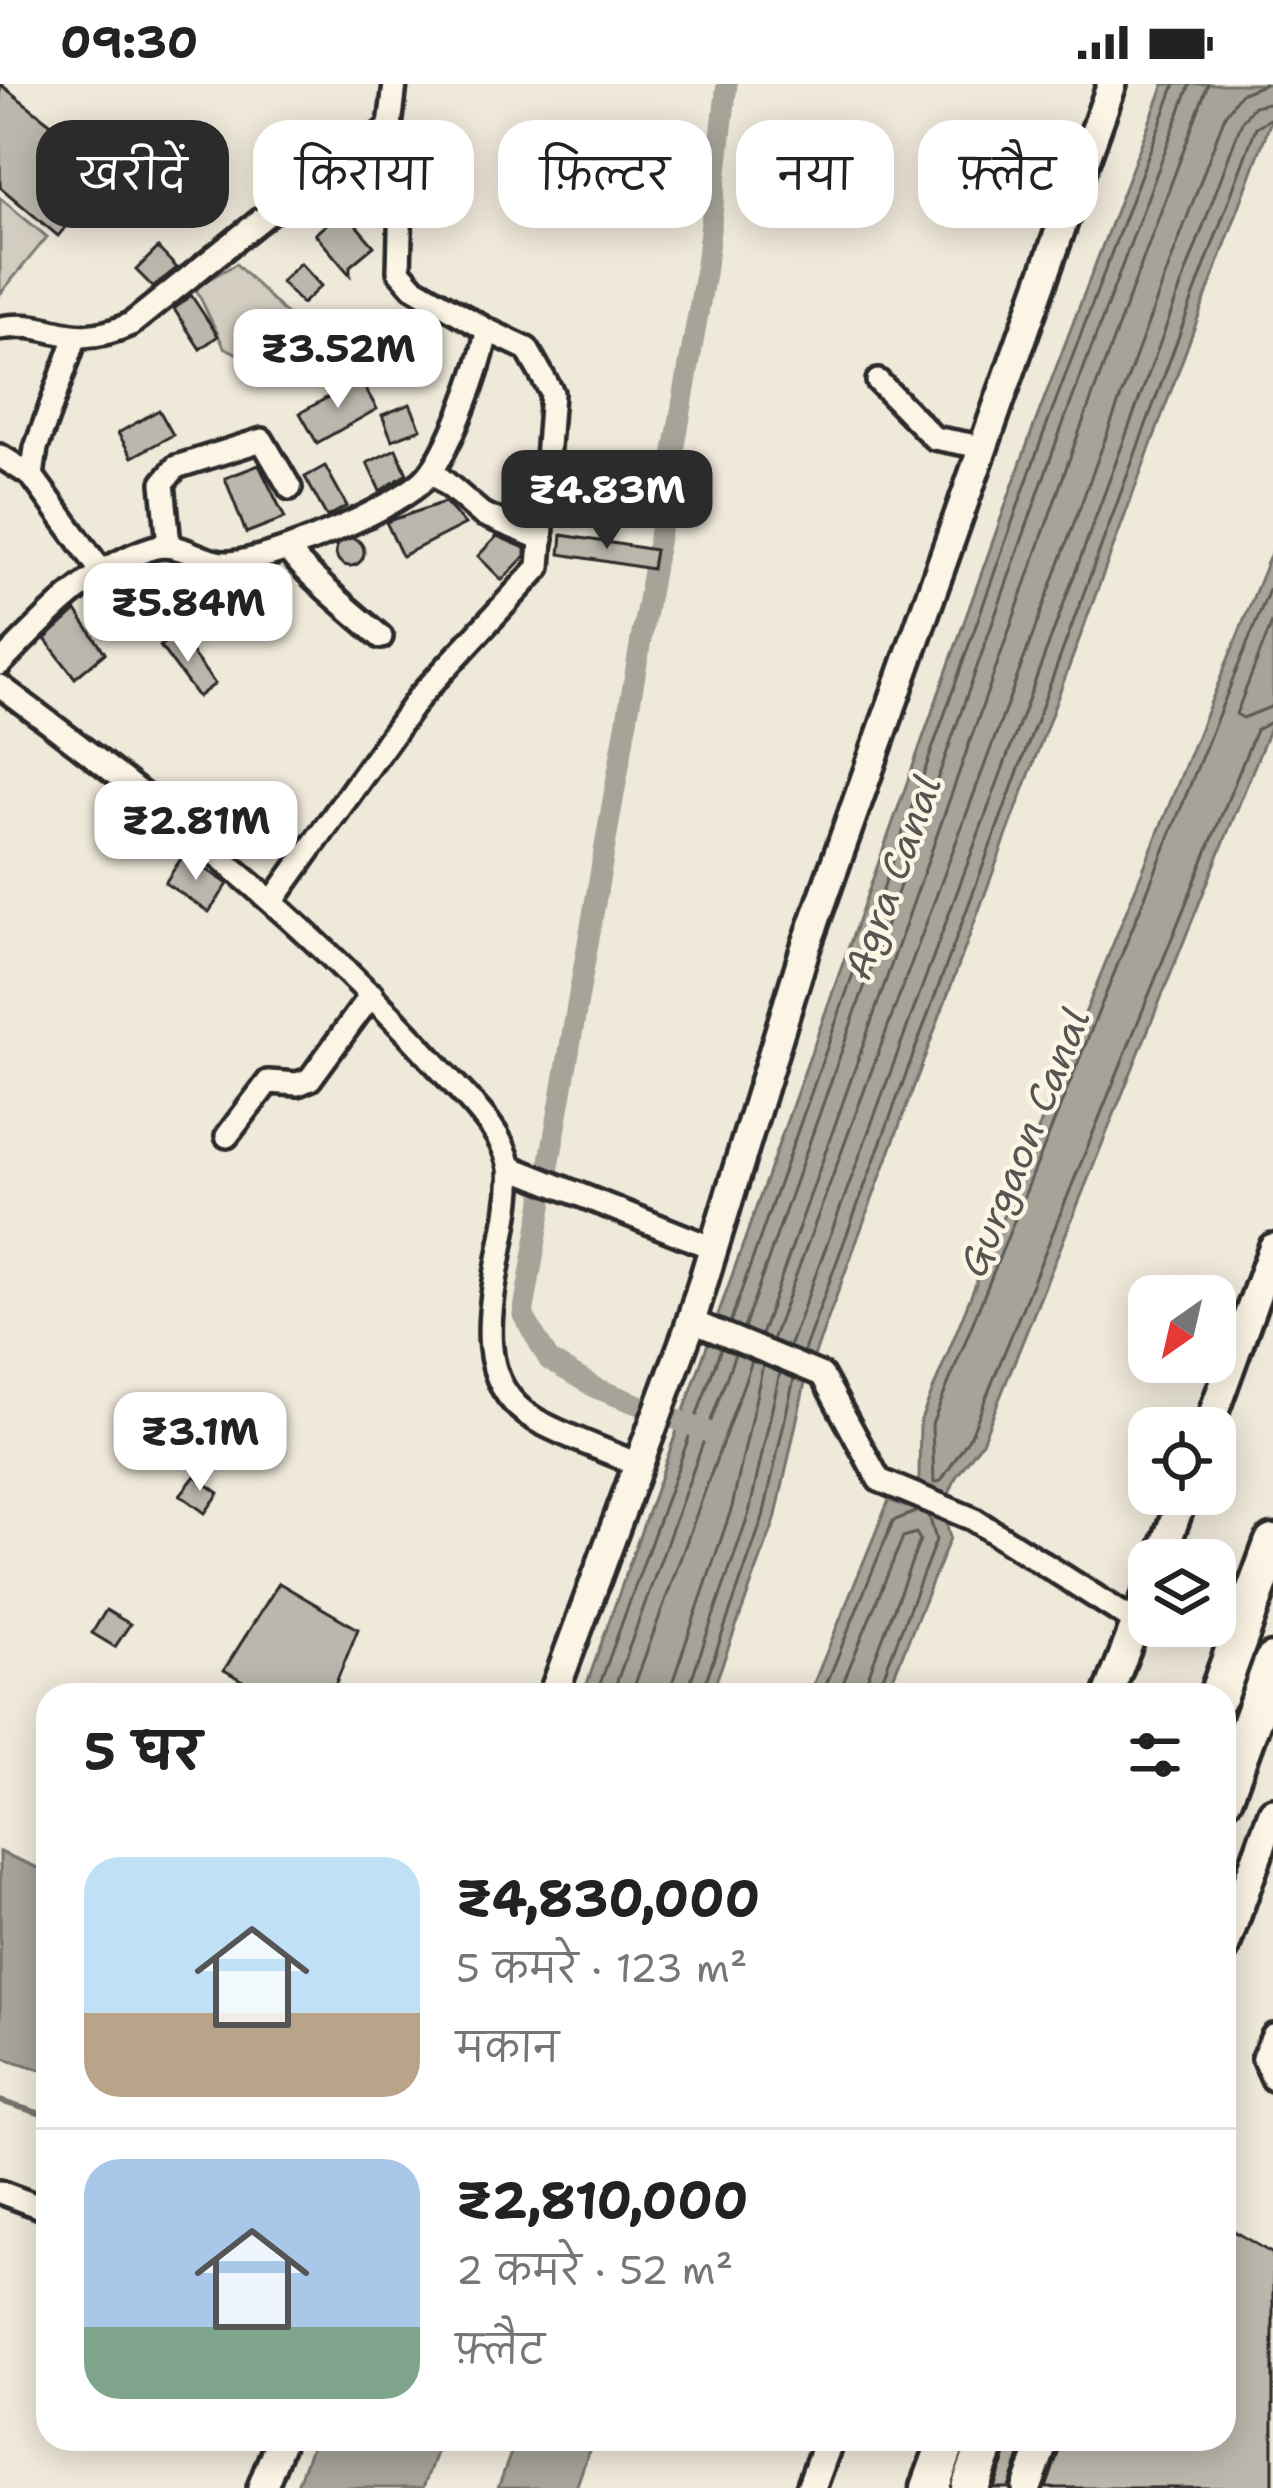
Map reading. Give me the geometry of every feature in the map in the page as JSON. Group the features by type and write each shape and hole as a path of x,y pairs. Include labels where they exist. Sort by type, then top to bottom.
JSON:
{"highway":[{"path":"1222,1683 1273,1544"},
{"path":"1236,1763 1273,1662"},
{"path":"930,2488 944,2451"},
{"path":"970,2488 984,2451"}],"street":[{"path":"392,120 395,84"},
{"path":"557,1683 691,1321 805,949 1112,84"},
{"path":"0,328 20,324 75,339 106,335 131,324 253,226"},
{"path":"274,899 420,697 530,581 542,538 551,393 527,350 403,280 402,228"},
{"path":"0,664 62,602 102,572 149,548 169,545 218,563 288,551 407,493 432,472 487,330"},
{"path":"32,476 36,448 75,339"},
{"path":"878,381 934,438 982,447"},
{"path":"169,545 163,483 176,466 262,440 290,488"},
{"path":"0,456 32,476 102,572"},
{"path":"432,472 482,514 542,538"},
{"path":"288,551 327,595 343,599 381,637"},
{"path":"0,686 274,899 372,994 500,1138 509,1167 489,1339 501,1381 534,1420 639,1465"},
{"path":"227,1136 268,1082 298,1084 310,1079 372,994"},
{"path":"509,1167 713,1248"},
{"path":"1216,1407 1273,1248"},
{"path":"691,1321 822,1375 879,1480 973,1519 1128,1617"},
{"path":"1113,1683 1128,1645"},
{"path":"1236,1915 1273,1812"},
{"path":"1273,2036 1263,2058 1273,2079"},
{"path":"0,2192 36,2206"},
{"path":"262,2488 276,2451"},
{"path":"821,2483 827,2451"},
{"path":"1027,2488 1041,2451"}],"shaded area":[{"path":"0,198 47,237 0,294"},
{"path":"236,264 295,323 285,378 224,347 195,287"}],"water":[{"name":"Agra Canal","path":"1164,84 1273,84 1273,115 806,1378 775,1520 715,1683 587,1683 1032,431"},
{"path":"1273,548 1273,720 982,1442 956,1477 943,1509 950,1538 891,1683 814,1683 889,1500 906,1507 919,1478 920,1422"},
{"path":"0,1852 36,1867 36,2068 0,2057"},
{"path":"310,2451 437,2451 423,2488 296,2488"},
{"path":"512,2451 589,2451 576,2488 498,2488"}],"building":[{"path":"0,84 46,120 36,120 36,217 0,187"},
{"path":"322,228 358,228 374,246 350,266 350,275 315,234"},
{"path":"158,248 177,268 153,287 136,270"},
{"path":"300,263 321,286 302,304 281,282"},
{"path":"191,295 218,336 200,349 174,309"},
{"path":"360,379 377,409 317,443 300,413"},
{"path":"410,404 421,429 392,440 382,415"},
{"path":"159,410 173,435 132,457 118,433"},
{"path":"396,449 407,474 380,491 367,463"},
{"path":"259,465 285,518 246,533 225,478"},
{"path":"325,466 347,506 327,517 305,477"},
{"path":"445,502 465,524 402,556 386,522"},
{"path":"562,535 655,550 652,569 560,554"},
{"path":"497,536 525,548 525,556 502,580 478,556"},
{"path":"350,538 360,542 364,552 360,562 350,566 340,562 336,552 340,542"},
{"path":"76,611 105,653 75,678 45,639"},
{"path":"177,633 215,684 198,697 160,646"},
{"path":"184,854 228,884 209,912 165,883"},
{"path":"195,1476 219,1493 205,1513 180,1495"},
{"path":"279,1583 358,1629 336,1683 246,1683 224,1670"},
{"path":"106,1610 130,1624 115,1647 92,1633"},
{"path":"1236,2232 1273,2254 1273,2488 1046,2488 1059,2451 1236,2451"},
{"path":"1008,2451 1022,2451 1009,2488 994,2488"}],"waterway":[{"path":"708,1432 596,1388 549,1360 523,1315 705,274 727,84"},
{"path":"0,2101 36,2112"}],"water label":[{"name":"Gurgaon Canal","path":"1024,1142"}]}
